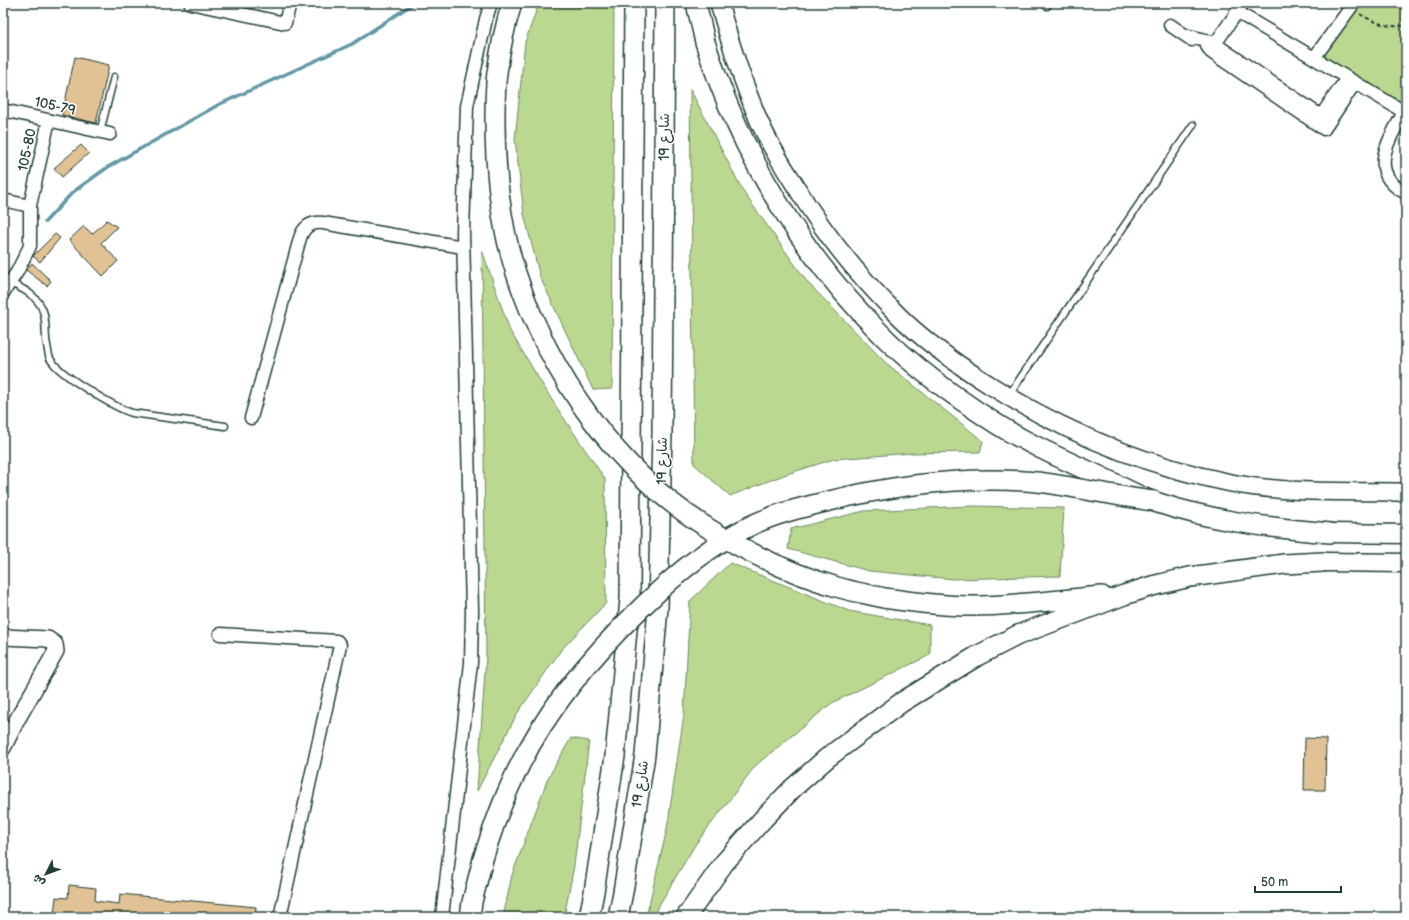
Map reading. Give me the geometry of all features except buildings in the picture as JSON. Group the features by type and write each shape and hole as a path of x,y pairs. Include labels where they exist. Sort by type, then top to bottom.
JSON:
{"highway":[{"path":"512,3 502,39 496,75 495,142 502,213 516,273 547,346 567,383 590,418 617,451 646,480 702,524 746,549 796,573 837,587 891,599 930,604 969,606 1017,604 1124,595"},
{"name":"شارع 19","path":"589,917 615,756 630,600 634,3"},
{"name":"شارع 19","path":"618,917 645,755 658,608 662,425 665,3"},
{"path":"696,3 705,41 736,122 772,193 798,235 826,272 855,306 887,340 921,370 993,422 1027,442 1154,501"},
{"path":"470,917 472,902 483,859 497,815 515,774 537,734 560,700 588,663 616,633 688,564 713,546 752,524 795,509 843,497 901,488 977,480 1024,481 1068,486 1154,501 1238,522 1283,529 1330,532"},
{"path":"686,917 724,863 793,788 833,754 897,706 977,656 1018,635 1124,595 1190,576 1284,564 1323,562"}],"main road":[{"path":"720,3 740,72 760,122 786,172 810,211 870,286 902,319 938,350 1008,397 1044,417 1130,456 1182,472 1234,483 1285,489 1406,492"},
{"path":"1330,532 1406,534"},
{"path":"1323,562 1406,563"}],"street":[{"path":"190,3 285,23 290,3"},
{"path":"442,917 471,663 472,611 464,247 467,106 486,19 491,3"},
{"path":"1314,58 1349,5"},
{"path":"1213,48 1240,7 1314,58 1405,113 1388,141 1383,155 1384,167 1387,176 1393,184 1406,192"},
{"path":"1170,25 1185,35 1206,40 1213,48 1324,129 1351,80"},
{"name":"105-79","path":"3,110 105,133"},
{"name":"105-80","path":"3,293 17,272 30,246 30,206 49,120"},
{"path":"1406,125 1395,144 1391,157 1391,167 1394,174 1406,184"},
{"path":"3,200 30,206"},
{"path":"251,418 300,238 306,227 311,224 323,223 464,247"},
{"path":"220,634 337,641 340,645 280,917"},
{"path":"3,637 48,639 55,644 56,651 18,718 3,748"}],"lane":[{"path":"1043,3 1047,6 1048,3"},
{"name":"105-79","path":"105,133 114,77"},
{"path":"1008,397 1193,125"},
{"path":"10,282 26,290 35,298 41,307 46,319 45,337 50,360 64,374 121,409 132,413 225,426"}],"path":[{"path":"1349,5 1368,18 1384,24 1400,26 1406,25"}],"green space":[{"path":"539,3 614,3 612,389 593,390 540,277 524,214 515,139 525,42"},
{"path":"1359,3 1406,3 1406,109 1319,58"},
{"path":"690,89 744,193 808,283 886,363 983,441 980,452 912,453 834,459 784,475 730,496 694,464"},
{"path":"482,250 510,331 555,405 605,479 606,603 561,650 517,714 477,791 486,656"},
{"path":"971,506 1064,508 1060,576 953,579 869,571 788,549 791,529 864,511"},
{"path":"730,563 849,611 930,625 930,655 832,703 756,765 695,845 652,917 646,917 667,829 684,714 690,601"},
{"path":"571,738 589,741 574,866 564,917 503,917 512,875 548,778"}],"waterway":[{"path":"45,222 73,192 108,167 218,105 352,44 414,3"}]}
